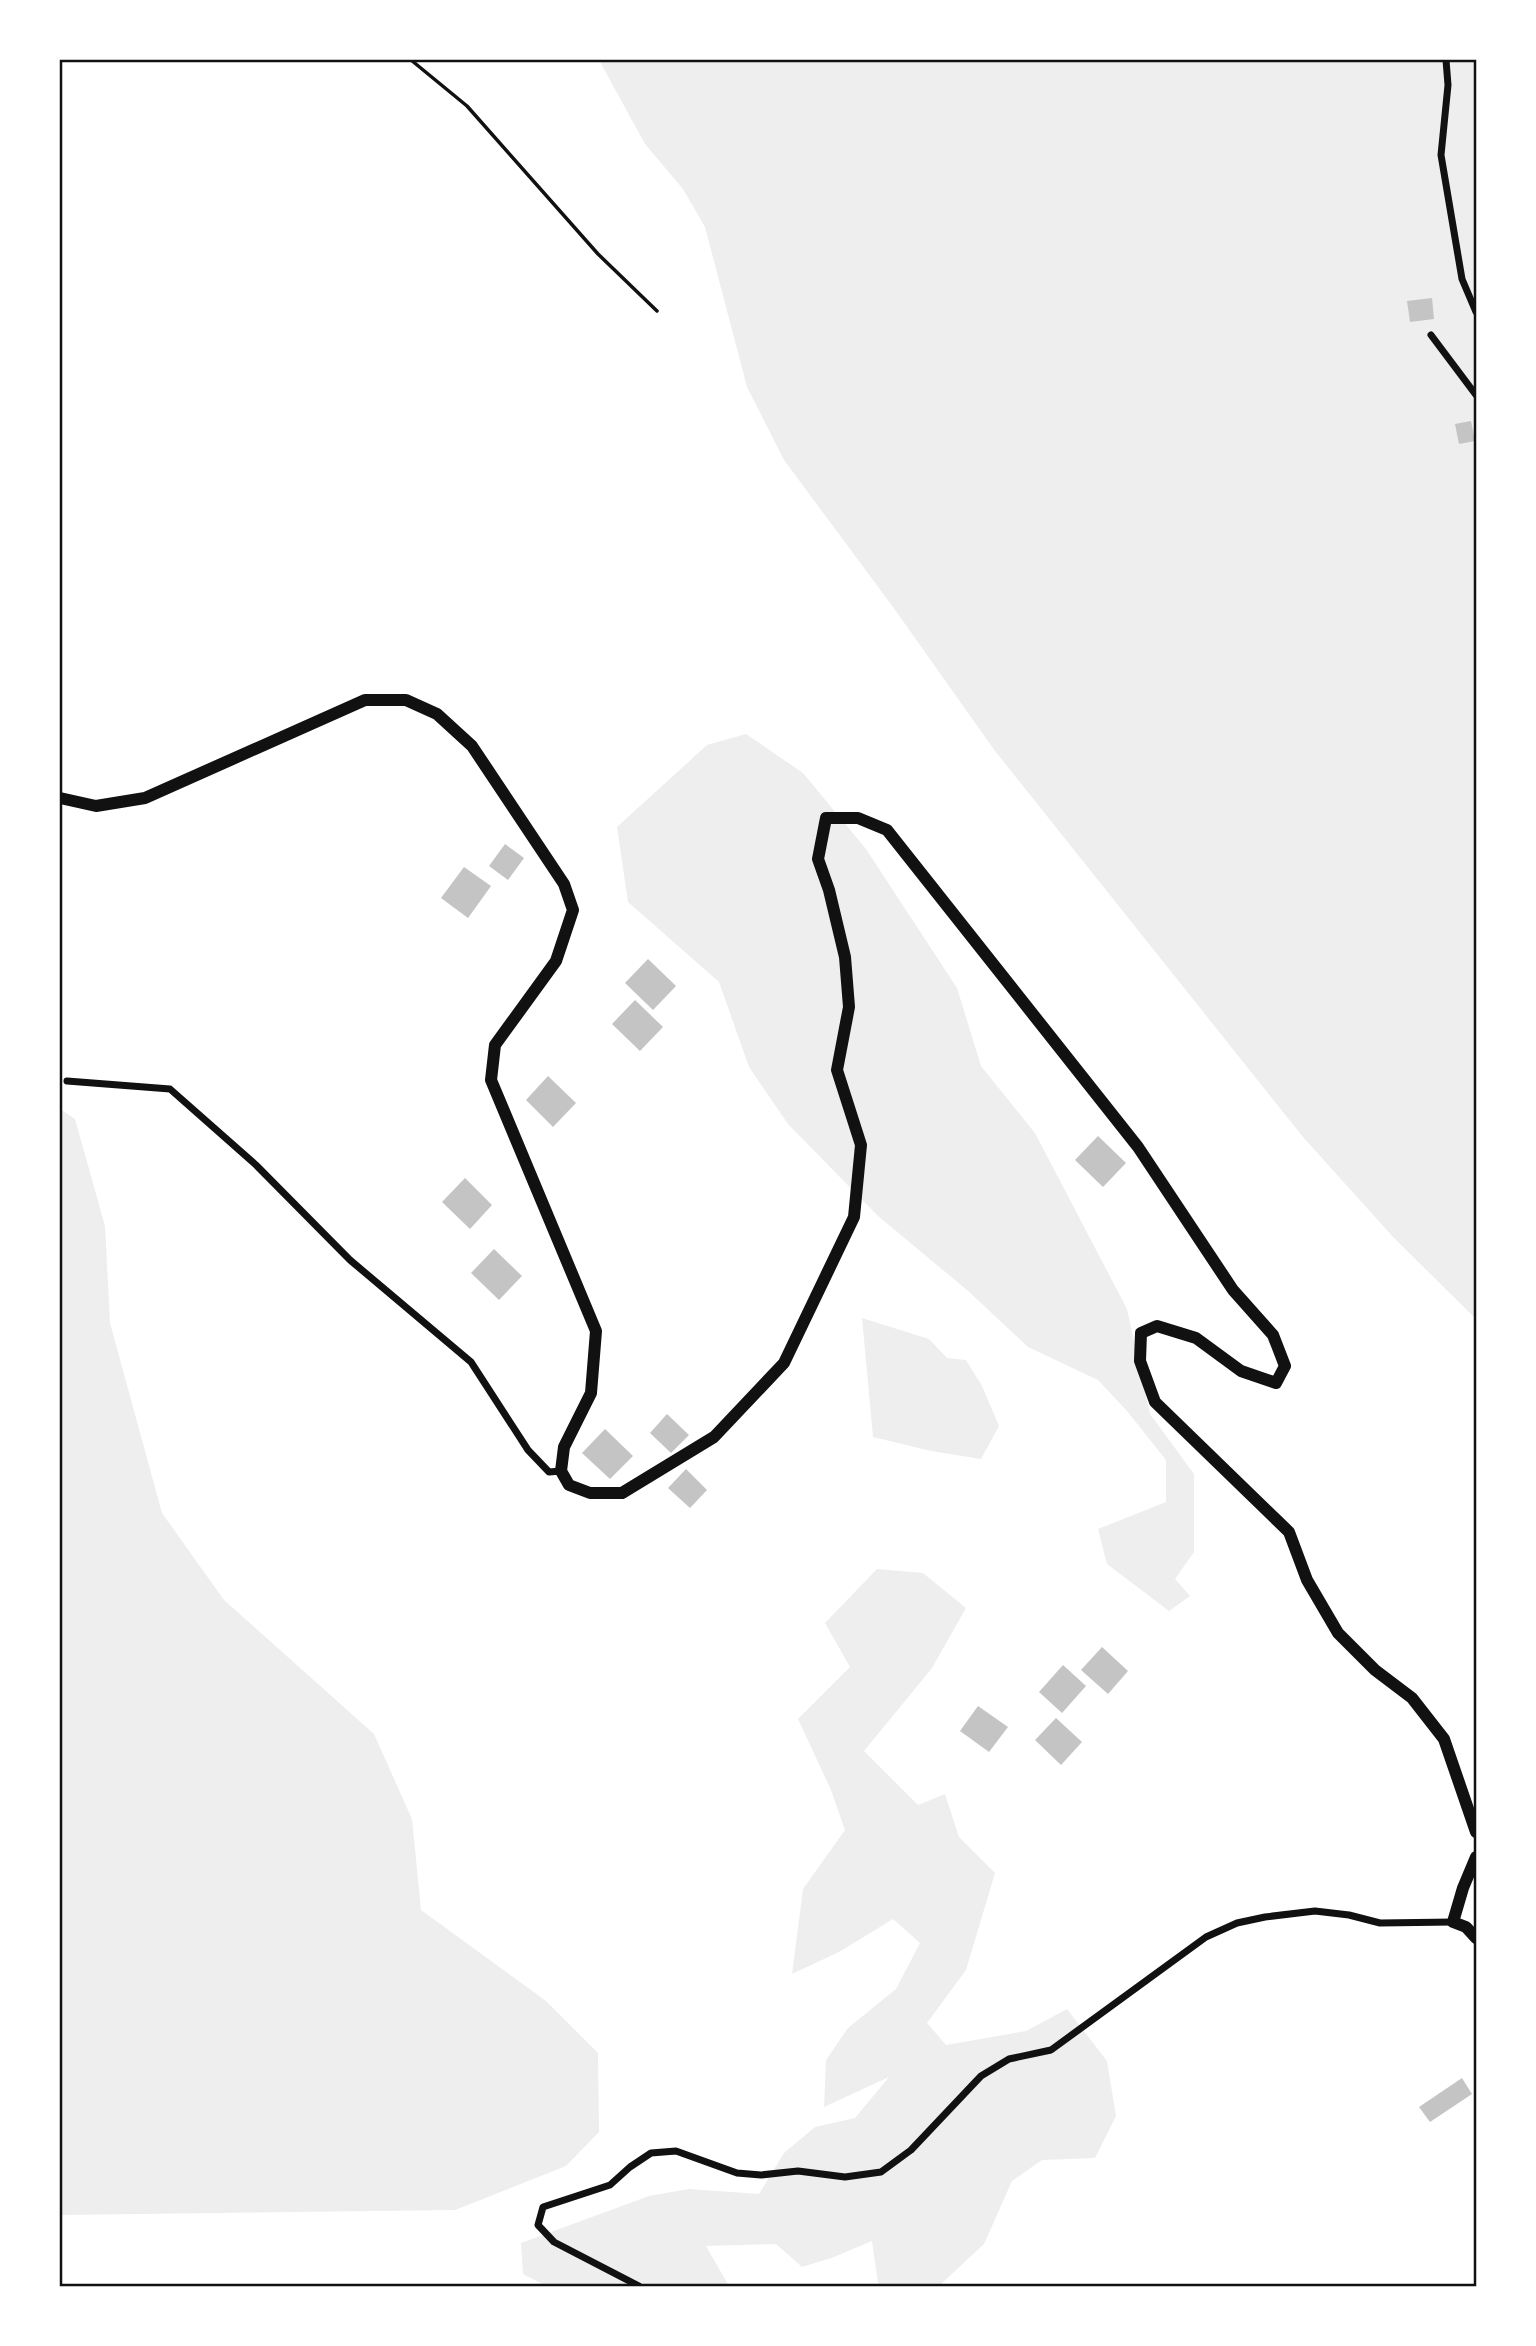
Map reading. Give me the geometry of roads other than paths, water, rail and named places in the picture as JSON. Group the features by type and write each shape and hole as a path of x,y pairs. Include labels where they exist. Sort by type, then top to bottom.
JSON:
{"street":[{"path":"1446,60 1448,85 1441,155 1462,279 1476,312"},
{"path":"1431,335 1476,395"},
{"path":"60,798 96,806 145,798 365,700 406,700 437,714 472,746 564,884 573,910 556,961 495,1045 491,1080 596,1331 591,1393 564,1447 562,1471 569,1485 590,1493 622,1493 715,1437 784,1363 854,1217 861,1145 837,1070 849,1007 845,957 829,890 818,859 826,818 858,818 887,830 1138,1147 1233,1290 1273,1335 1285,1366 1276,1383 1241,1371 1196,1338 1157,1326 1141,1333 1140,1361 1155,1402 1289,1532 1307,1580 1338,1633 1375,1671 1412,1698 1444,1739 1476,1832"},
{"path":"67,1081 170,1089 256,1165 350,1260 471,1362 528,1450 549,1472 562,1471"},
{"path":"1453,1922 1476,1857"},
{"path":"639,2287 554,2242 538,2225 543,2207 610,2185 651,2153 676,2151 737,2173 761,2175 798,2171 845,2177 881,2172 911,2150 981,2076 1009,2059 1051,2050 1206,1937 1237,1923 1315,1912 1349,1915 1380,1923 1453,1922 1466,1927 1476,1938"}]}
